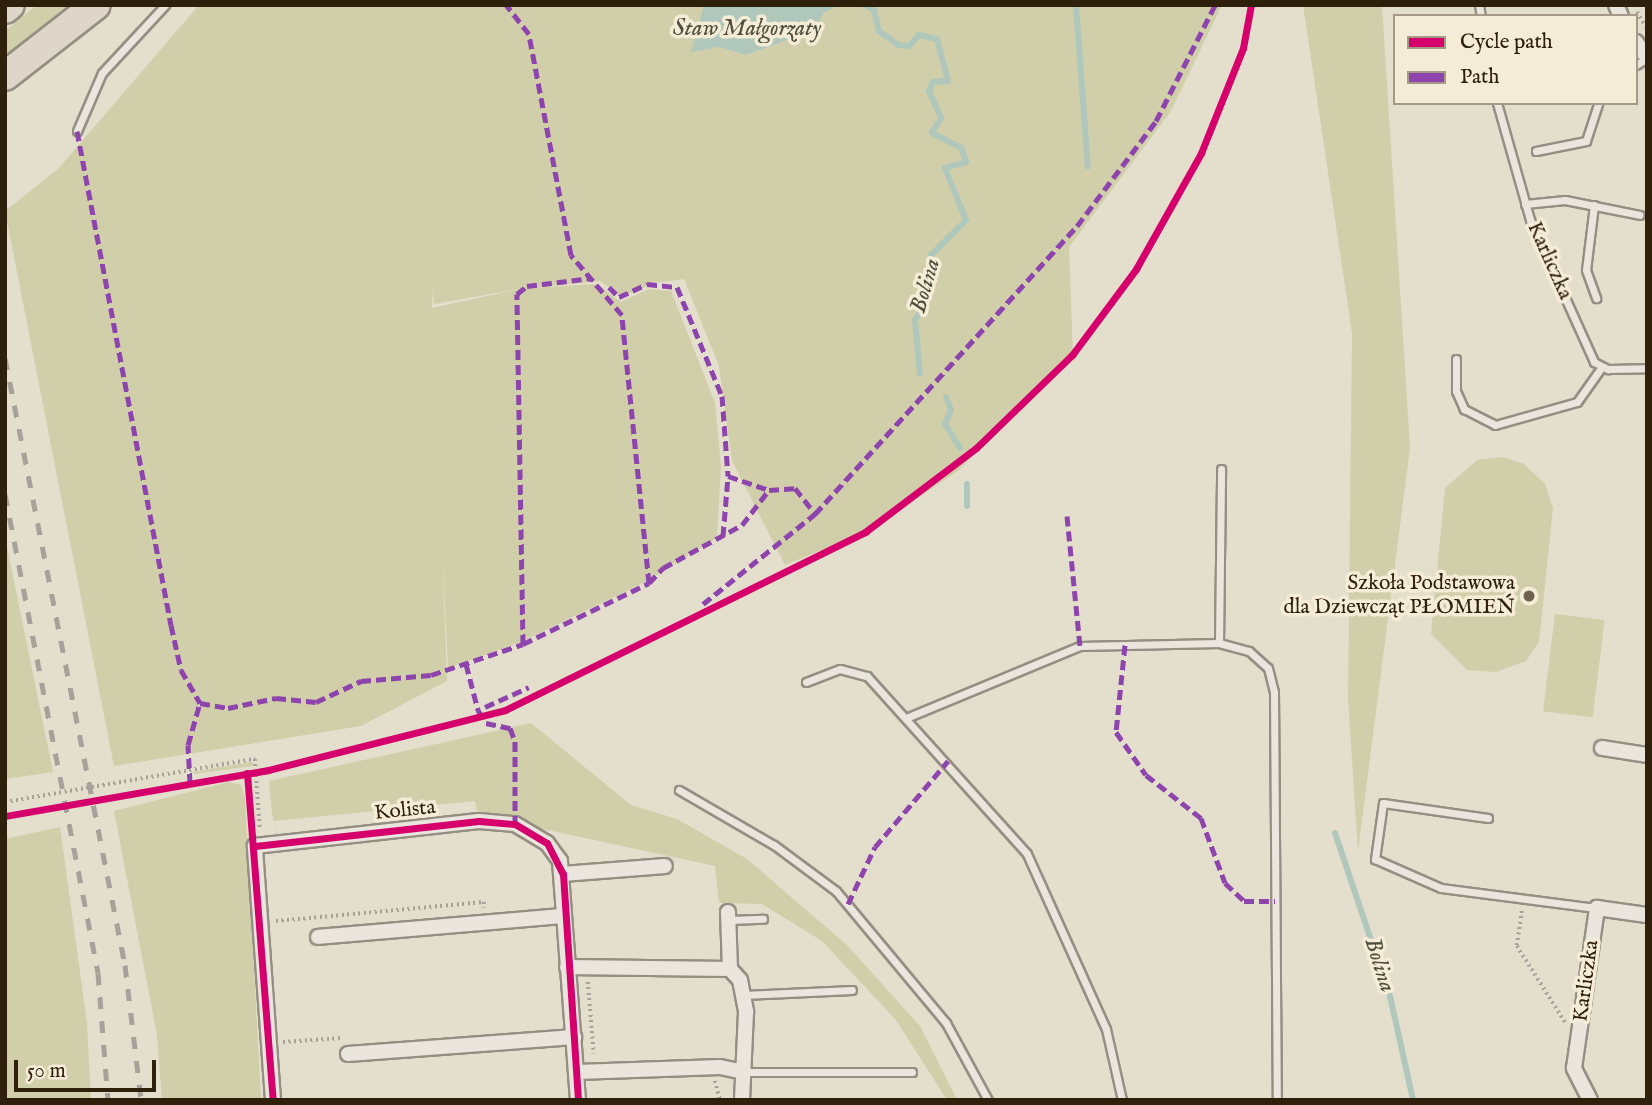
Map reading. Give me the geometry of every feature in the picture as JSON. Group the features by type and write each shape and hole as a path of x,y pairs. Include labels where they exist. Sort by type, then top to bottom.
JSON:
{"highway":[{"path":"5,9 10,5"},
{"path":"5,76 96,5"}],"street":[{"path":"1602,748 1647,755"},
{"name":"Kolista","path":"258,845 501,822 547,844 563,874"},
{"path":"258,845 273,1100"},
{"path":"578,1100 561,916 563,874 664,866"},
{"path":"1597,908 1647,915"},
{"name":"Karliczka","path":"1590,1100 1574,1068 1597,908"},
{"path":"318,937 561,916"},
{"path":"729,916 730,969 744,995 742,1100"},
{"path":"567,967 730,969"},
{"path":"348,1054 574,1037"},
{"path":"577,1072 713,1067 744,1072"}],"lane":[{"path":"77,131 85,102 107,65 165,5"},
{"name":"Karliczka","path":"1498,105 1525,204 1601,368"},
{"path":"1536,150 1586,141 1597,105"},
{"path":"1525,204 1594,205 1640,215"},
{"path":"1594,205 1586,270 1596,298"},
{"path":"1456,359 1455,391 1464,409 1495,425 1577,402 1601,368 1647,368"},
{"path":"1219,643 1221,469"},
{"path":"906,718 1059,651 1219,643 1249,651 1268,668 1274,691 1277,1100"},
{"path":"806,682 840,669 867,676 1027,854 1106,1029 1122,1100"},
{"path":"679,790 774,845 836,891 946,1023 988,1100"},
{"path":"1488,818 1383,803 1375,859 1441,888 1597,908"},
{"path":"729,916 764,919"},
{"path":"744,995 852,990"},
{"path":"744,1072 912,1072"}],"path":[{"path":"1633,5 1647,28"},
{"path":"5,802 255,759 258,845"},
{"path":"247,773 258,845"},
{"path":"1524,899 1517,946 1578,1041"},
{"path":"261,922 484,902 486,924"},
{"path":"587,966 594,1064"},
{"path":"713,1067 720,1100"}],"shaded area":[{"path":"37,5 78,5 5,63 5,31"},
{"path":"199,5 704,5 702,25 719,47 746,55 815,30 824,13 839,5 1222,5 1171,111 1069,247 1073,355 959,470 873,529 785,565 732,461 719,366 684,279 654,283 622,297 600,281 527,288 597,284 621,302 649,289 671,291 715,403 721,466 717,538 647,581 521,642 448,668 442,542 447,681 361,726 114,766 5,211 58,169","holes":["433,285 434,304 524,288 432,308"]},
{"path":"1303,5 1382,5 1410,448 1358,851 1348,699 1352,333"},
{"path":"1503,457 1524,464 1545,484 1553,508 1539,642 1526,661 1496,672 1467,670 1431,634 1445,488 1477,460"},
{"path":"5,537 53,772 5,779"},
{"path":"1555,614 1605,620 1593,717 1543,711"},
{"path":"531,723 631,805 677,819 747,859 847,945 920,1026 957,1100 947,1100 896,1020 822,941 762,904 719,903 715,866 478,815 475,801 274,821 277,836 272,814 269,781"},
{"path":"252,762 253,766 193,772"},
{"path":"229,782 241,785 245,798 261,1100 162,1100 157,1035 114,811"},
{"path":"60,827 87,1023 91,1100 5,1100 5,839"}],"water":[{"name":"Staw Małgorzaty","path":"704,5 839,5 824,13 815,30 746,55 719,47 691,52"}],"waterway":[{"name":"Bolina","path":"865,5 874,10 879,31 898,45 909,46 919,35 937,39 948,81 933,82 929,91 941,118 932,133 961,148 966,162 945,168 966,220 931,255 925,304 915,320 920,374"},
{"path":"1076,5 1088,167"},
{"name":"Bolina","path":"946,397 951,410 945,424 960,448"},
{"name":"Bolina","path":"967,484 967,506"},
{"name":"Bolina","path":"1335,833 1390,996 1413,1100"}],"railway":[{"path":"5,358 125,965 141,1100"},
{"path":"5,494 98,973 108,1100"}],"marked path":[{"path":"77,131 171,625 181,670 200,703 228,708 276,698 316,702 361,681 431,675 523,644 649,583 622,315 571,255 529,34 506,5"},
{"path":"703,604 815,514 1077,226 1156,121 1215,5"},
{"path":"523,644 517,294 527,286 592,278"},
{"path":"609,287 619,297 647,284 677,287 722,396 728,476 769,490 795,488 815,514"},
{"path":"723,536 728,476"},
{"path":"649,583 663,568 742,525 769,490"},
{"path":"1067,516 1080,646"},
{"path":"1125,645 1116,732 1146,775 1201,818 1225,883 1244,901 1275,901"},
{"path":"466,664 478,710 486,723 510,728 515,741 515,824"},
{"path":"485,707 529,687"},
{"path":"190,783 188,745 200,703"},
{"path":"848,904 875,847 948,761"}],"cycle path":[{"path":"5,816 268,770 505,710 865,532 976,448 1072,355 1136,269 1201,153 1243,48 1251,5"},
{"path":"247,773 273,1100"},
{"path":"255,846 479,821 515,824 547,843 563,874 578,1100"}],"place":[{"name":"Szkoła Podstawowa dla Dziewcząt PŁOMIEŃ","path":"1529,596"}]}
